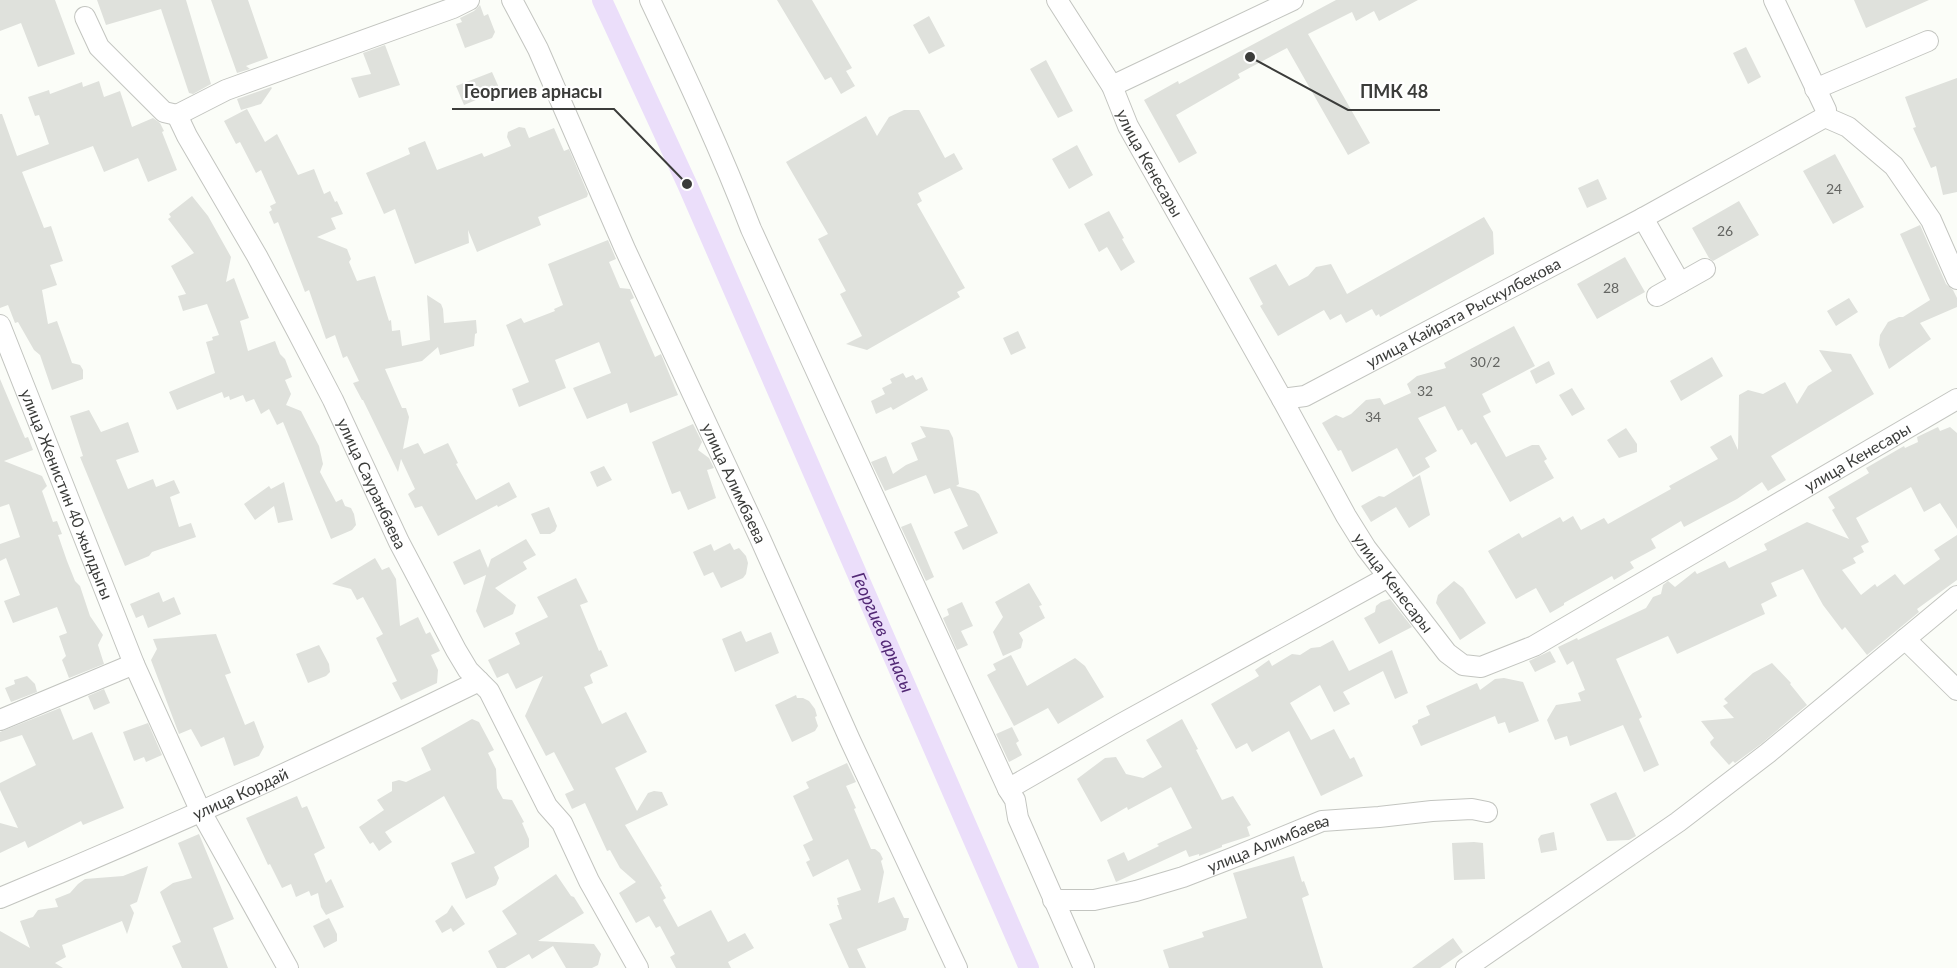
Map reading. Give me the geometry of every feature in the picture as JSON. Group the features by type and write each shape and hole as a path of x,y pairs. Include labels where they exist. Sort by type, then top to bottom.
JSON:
{"street":[{"path":"85,17 99,47 164,112 177,115 226,90 453,8 469,0"},
{"name":"улица Алимбаева","path":"512,0 538,49 625,249 957,968"},
{"path":"650,0 696,97 751,229 1015,800 1018,818 1084,968"},
{"name":"улица Кенесары","path":"1057,0 1112,86 1128,126 1346,516 1366,548 1447,653 1463,665 1481,667 1494,663 1549,638 1957,399"},
{"path":"1112,86 1293,0"},
{"path":"1774,0 1826,110 1826,117 1848,127 1894,166 1930,220 1957,279"},
{"path":"1815,89 1928,41"},
{"name":"улица Сауранбаева","path":"177,115 257,256 333,400 399,543 456,650 468,670 489,691 546,806 562,824 589,881 638,968"},
{"name":"улица Кайрата Рыскулбекова","path":"1282,399 1305,396 1643,218 1826,117"},
{"path":"1643,218 1680,283"},
{"path":"1657,296 1704,269"},
{"name":"улица Женистин 40 жылдыгы","path":"0,325 134,664 200,810 288,968"},
{"path":"1008,789 1388,577"},
{"path":"1466,968 1678,822 1768,753 1957,596"},
{"path":"1905,639 1957,690"},
{"path":"0,720 134,664"},
{"name":"улица Кордай","path":"0,898 200,810 479,681"},
{"name":"улица Алимбаева","path":"1053,900 1094,900 1136,891 1222,862 1322,821 1442,810 1472,809 1487,812"}],"building":[{"path":"0,0 55,0 75,54 38,67 21,23 0,31"},
{"path":"97,0 186,0 211,84 193,94 189,93 161,9 106,25"},
{"path":"211,0 248,0 268,58 246,66 250,69 237,73"},
{"path":"777,0 812,0 852,68 846,71 855,86 841,94 831,77 825,80"},
{"path":"1336,0 1418,0 1379,21 1374,11 1356,21 1352,12 1308,34 1370,143 1348,155 1287,48 1238,74 1240,78 1176,115 1197,153 1179,163 1144,100 1178,81 1179,84"},
{"path":"1854,0 1929,0 1866,28"},
{"path":"480,5 484,16 488,14 495,32 492,38 465,48 456,24 462,22 460,18"},
{"path":"929,16 945,46 929,54 913,25"},
{"path":"385,45 400,85 359,98 351,78 371,74 363,53"},
{"path":"1746,47 1761,77 1748,84 1733,53"},
{"path":"1046,60 1073,111 1058,118 1030,69"},
{"path":"492,72 500,90 464,105 456,86"},
{"path":"1957,78 1957,192 1943,195 1936,166 1931,168 1913,128 1916,127 1905,97"},
{"path":"99,81 104,97 120,91 132,127 153,118 160,123 177,170 148,182 138,158 104,172 93,146 22,172 44,228 51,226 63,261 50,265 57,285 42,290 48,324 57,321 72,363 80,365 83,370 83,379 52,390 40,355 34,350 18,322 15,323 8,305 0,308 0,114 2,114 17,156 49,144 39,115 35,116 28,97 49,90 50,94 82,82 83,87"},
{"path":"271,87 261,104 241,110 237,99"},
{"path":"247,109 265,142 277,134 298,175 314,169 324,194 330,191 335,202 337,201 343,214 331,218 336,229 317,237 347,249 351,259 349,262 357,281 375,276 389,321 391,320 392,331 400,330 402,346 430,340 427,295 441,304 444,323 476,320 477,333 474,346 440,355 438,347 422,361 385,369 402,408 406,408 409,417 403,449 418,443 424,454 448,443 458,463 456,464 476,500 509,482 517,497 438,536 422,506 415,508 408,494 415,489 401,459 398,472 353,383 359,381 347,356 343,358 335,335 326,339 309,290 305,292 278,222 274,224 269,212 272,210 270,206 276,203 261,170 256,173 240,142 236,144 224,121"},
{"path":"904,110 919,110 945,158 954,153 963,169 918,193 922,201 917,204 965,288 957,292 960,297 867,350 846,344 862,336 840,294 846,291 818,239 828,234 786,162 866,116 877,136 889,117"},
{"path":"519,127 525,128 529,138 554,128 564,151 569,149 588,194 587,197 538,217 541,225 477,252 468,230 469,243 415,264 395,209 384,214 366,173 410,154 408,148 425,141 437,170 482,153 484,157 511,146 507,137 508,132"},
{"path":"1077,145 1093,175 1069,189 1052,159"},
{"path":"1835,154 1864,207 1833,224 1803,171"},
{"path":"1598,179 1607,199 1587,208 1578,188"},
{"path":"192,196 208,216 231,257 226,282 234,278 249,318 240,321 248,351 275,341 292,377 285,380 291,394 286,405 301,411 319,446 323,464 320,472 336,502 342,499 345,506 351,508 354,514 356,525 352,530 331,539 283,422 277,425 269,409 261,414 254,399 246,402 243,395 230,400 229,396 224,398 222,392 177,410 169,392 215,373 206,342 219,335 207,304 183,311 178,296 186,294 171,266 194,253 168,219 171,217 169,214"},
{"path":"1739,201 1759,235 1713,261 1692,228"},
{"path":"1109,211 1135,262 1121,271 1107,247 1099,252 1084,224"},
{"path":"1484,217 1493,232 1494,254 1380,317 1379,314 1376,316 1372,309 1346,323 1341,314 1330,320 1324,310 1278,336 1260,306 1263,304 1249,278 1276,264 1289,286 1308,276 1316,267 1331,264 1347,294"},
{"path":"1920,225 1946,284 1957,298 1957,307 1920,323 1931,339 1889,369 1879,345 1880,335 1888,322 1903,317 1930,300 1900,234"},
{"path":"608,240 616,259 609,262 620,288 630,289 634,298 630,300 655,357 661,354 678,395 630,413 627,403 587,419 573,388 611,373 599,342 555,360 566,388 519,407 512,389 529,382 506,325 521,318 524,323 555,311 554,309 563,305 548,264"},
{"path":"1625,257 1645,292 1597,319 1577,284"},
{"path":"1849,298 1858,312 1836,326 1827,311"},
{"path":"1514,326 1535,366 1482,394 1491,412 1483,416 1506,457 1532,445 1539,445 1547,459 1544,461 1554,478 1510,502 1476,442 1471,445 1462,429 1458,431 1445,406 1418,418 1437,451 1425,458 1430,467 1413,477 1397,448 1352,472 1341,450 1338,451 1322,423 1336,415 1343,418 1351,414 1366,400 1380,398 1384,405 1411,393 1407,384 1417,376 1446,368 1444,363"},
{"path":"1018,331 1026,348 1011,355 1003,338"},
{"path":"1819,350 1851,354 1874,394 1771,456 1786,480 1768,491 1762,482 1737,499 1684,527 1681,521 1651,539 1656,548 1630,562 1634,568 1614,580 1612,576 1550,613 1536,588 1516,599 1488,551 1519,533 1522,538 1560,517 1563,522 1573,516 1581,530 1604,518 1608,524 1671,489 1669,486 1718,459 1710,447 1731,435 1738,450 1739,395 1748,390 1763,394 1785,382 1797,404 1808,386 1832,371"},
{"path":"1712,357 1723,376 1681,401 1670,381"},
{"path":"1549,361 1555,374 1536,384 1530,371"},
{"path":"903,373 906,378 913,375 916,380 922,377 928,390 893,410 891,407 876,414 871,401 885,394 882,388 892,383 890,379"},
{"path":"0,379 25,438 28,437 33,450 4,461 42,476 47,486 42,491 53,522 57,521 62,534 58,535 67,561 75,581 80,586 90,616 103,635 98,645 104,664 69,678 62,660 66,656 59,636 67,633 57,607 13,623 4,601 20,595 6,558 0,561 0,544 20,537 9,504 0,507"},
{"path":"1572,388 1585,409 1572,416 1559,395"},
{"path":"89,410 101,432 128,422 139,452 116,460 128,489 153,479 156,487 174,480 180,493 170,497 179,527 191,523 196,537 152,552 149,556 125,566 80,457 83,456 70,416"},
{"path":"693,424 702,442 698,450 709,458 714,468 707,470 716,498 688,510 680,491 672,494 652,442"},
{"path":"920,426 949,430 953,438 959,484 956,486 979,494 998,533 963,550 954,532 968,526 950,488 934,494 926,475 885,491 871,462 886,456 893,474 918,460 911,443 926,437"},
{"path":"1938,427 1940,431 1950,427 1957,433 1957,529 1940,503 1924,512 1911,487 1856,518 1869,542 1861,546 1864,552 1853,558 1856,563 1842,570 1861,595 1875,584 1877,587 1895,574 1904,585 1940,559 1934,550 1957,535 1957,580 1917,609 1919,612 1867,655 1845,627 1842,630 1823,605 1803,569 1771,583 1777,596 1761,604 1765,614 1677,654 1668,636 1616,659 1642,717 1639,719 1659,765 1644,772 1623,725 1570,746 1567,736 1555,740 1547,720 1556,705 1581,701 1578,693 1585,690 1573,661 1567,665 1558,647 1646,608 1653,597 1661,594 1663,585 1668,581 1675,587 1695,571 1697,574 1725,561 1729,568 1767,550 1764,544 1807,522 1849,539 1832,510 1835,508 1828,497 1869,473 1866,468 1904,446 1905,448 1918,442 1917,437"},
{"path":"1626,428 1637,444 1637,452 1619,458 1607,440"},
{"path":"604,466 612,480 597,487 590,472"},
{"path":"1420,475 1430,515 1409,528 1396,507 1371,522 1361,506 1379,496 1384,497"},
{"path":"284,482 293,520 278,523 274,506 255,520 244,504 269,486 271,489"},
{"path":"549,507 557,526 550,534 540,534 531,514"},
{"path":"911,523 934,577 926,581 901,527"},
{"path":"526,539 536,555 523,562 527,569 495,588 516,605 513,614 484,628 476,611 486,575 464,585 453,562 480,549 488,568 491,559"},
{"path":"730,543 734,550 739,548 746,556 748,563 746,574 743,578 721,588 713,572 704,576 693,552 711,544 714,551"},
{"path":"375,558 382,570 389,567 396,579 400,626 418,617 426,634 430,632 440,651 431,655 438,670 437,683 401,700 392,683 397,681 376,638 383,634 363,597 357,600 351,589 332,584"},
{"path":"576,578 588,602 580,605 599,651 601,650 608,666 592,673 590,675 593,683 584,687 602,724 626,712 647,752 615,768 637,811 648,793 654,791 662,792 668,805 625,825 662,886 660,887 666,898 663,900 678,927 711,910 728,942 745,933 754,948 728,962 731,968 676,968 670,957 675,954 660,926 656,928 649,916 636,923 619,893 636,882 620,868 610,850 607,851 585,803 572,809 565,794 574,790 554,752 546,756 525,716 543,676 516,689 508,673 497,678 488,660 520,644 515,633 548,617 537,597"},
{"path":"1454,581 1463,588 1486,623 1460,640 1436,603 1438,595"},
{"path":"1029,583 1042,605 1039,606 1045,618 1019,633 1023,640 1021,648 1003,656 993,632 1003,617 995,602"},
{"path":"159,592 163,602 174,597 181,614 148,628 143,615 136,618 130,604"},
{"path":"1390,599 1412,627 1379,644 1364,618 1375,612 1376,606 1381,602"},
{"path":"962,602 973,626 961,631 968,645 957,650 943,618 949,615 947,609"},
{"path":"741,631 746,642 771,632 779,653 735,672 722,639"},
{"path":"216,634 231,673 225,675 245,725 254,721 264,747 259,756 234,766 224,737 201,747 191,729 179,734 151,660 157,649 153,639"},
{"path":"1333,640 1349,671 1392,650 1408,693 1395,699 1383,671 1343,692 1350,704 1334,712 1320,685 1290,703 1311,740 1334,729 1350,759 1354,757 1363,776 1321,796 1289,731 1252,752 1247,743 1236,749 1211,704 1259,676 1255,670 1269,660 1272,666 1292,654 1300,655 1311,648 1320,647"},
{"path":"319,645 329,664 330,672 308,683 296,654"},
{"path":"1550,651 1556,662 1535,672 1529,661"},
{"path":"1011,655 1027,686 1075,658 1085,666 1104,697 1058,724 1048,708 1014,726 987,675 996,670 993,664"},
{"path":"1772,663 1807,705 1761,744 1729,765 1711,745 1710,742 1714,738 1701,721 1734,718 1723,706 1728,703 1724,699 1753,673"},
{"path":"27,676 35,684 37,692 11,702 5,688 15,684 14,680"},
{"path":"1504,678 1523,682 1539,721 1509,733 1505,722 1498,724 1495,716 1421,746 1412,726 1418,723 1418,720 1430,715 1426,706 1477,683 1480,690 1495,679"},
{"path":"104,689 110,703 94,710 88,696"},
{"path":"796,695 797,698 809,701 815,709 818,726 815,731 792,742 775,705"},
{"path":"60,708 73,740 92,732 124,808 83,825 81,821 28,848 25,841 0,853 0,823 18,828 0,790 0,783 36,765 22,735 0,742 0,732"},
{"path":"472,719 479,722 494,750 488,753 496,769 497,788 503,799 512,800 524,822 522,823 529,839 529,847 494,867 499,878 496,885 466,899 451,863 475,853 444,796 385,832 392,842 379,851 373,842 370,844 359,827 384,810 377,800 392,791 392,782 399,780 406,782 431,770 421,748"},
{"path":"1182,719 1222,800 1233,796 1251,825 1247,827 1250,836 1222,845 1222,847 1199,856 1199,854 1189,857 1186,850 1116,882 1107,860 1124,852 1128,861 1159,846 1157,844 1192,828 1171,787 1101,822 1077,779 1105,758 1116,757 1126,774 1143,778 1162,767 1146,740"},
{"path":"148,723 162,755 146,762 144,757 134,761 123,732"},
{"path":"1012,727 1019,741 1016,743 1022,755 1009,762 996,734"},
{"path":"847,763 856,782 846,786 856,808 854,809 871,849 880,853 883,859 881,861 884,872 878,903 894,897 904,918 909,918 906,930 857,949 866,968 849,968 829,924 842,919 837,898 861,890 848,859 813,877 806,862 810,860 803,845 813,840 793,796 809,788 806,782"},
{"path":"1616,792 1636,836 1629,840 1607,841 1590,804"},
{"path":"297,796 302,808 307,806 325,848 314,854 326,883 331,879 344,907 326,915 321,907 318,893 311,896 309,891 296,897 291,884 282,888 270,864 268,865 246,818"},
{"path":"1554,832 1557,850 1541,853 1538,839 1541,835"},
{"path":"199,834 234,919 213,928 228,968 182,968 172,946 181,942 160,892 173,883 192,878 178,843"},
{"path":"1452,843 1483,843 1485,879 1454,880"},
{"path":"1294,856 1302,882 1304,881 1309,895 1302,898 1323,968 1169,968 1163,950 1204,937 1202,932 1247,918 1233,873"},
{"path":"148,866 137,902 130,905 134,913 127,934 122,921 62,945 66,957 55,963 63,968 0,968 0,931 30,948 20,921 33,917 38,910 58,907 55,899 70,893 85,879 123,876"},
{"path":"556,874 584,913 538,941 594,944 601,954 598,965 592,968 566,968 553,946 532,959 529,954 505,968 497,968 488,951 517,934 502,911"},
{"path":"452,905 465,924 453,932 451,928 442,933 435,921 447,913"},
{"path":"329,918 337,934 337,941 324,948 313,926"},
{"path":"1453,938 1463,952 1440,968 1412,968"}],"waterway":[{"name":"Георгиев арнасы","path":"602,0 687,184 1029,968"}],"place":[{"name":"ПМК 48","path":"1250,57"},
{"name":"Георгиев арнасы","path":"687,184"}]}
